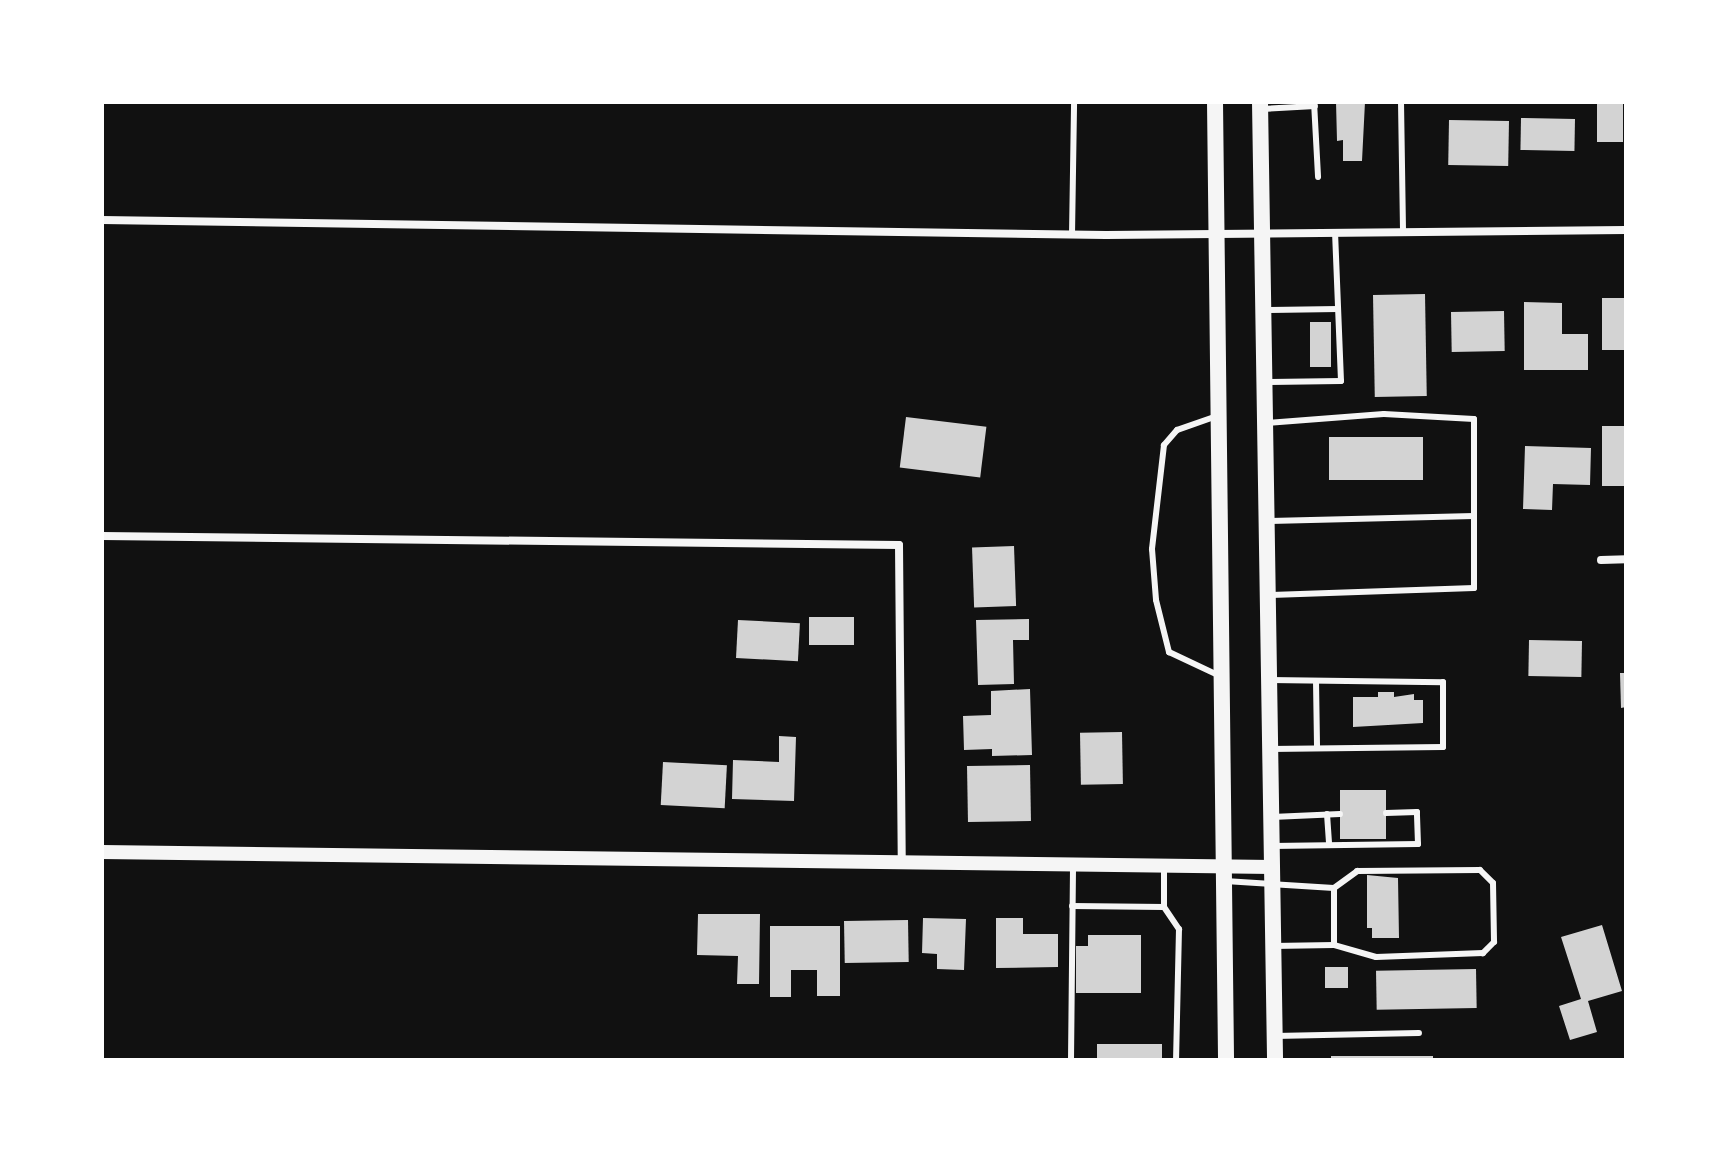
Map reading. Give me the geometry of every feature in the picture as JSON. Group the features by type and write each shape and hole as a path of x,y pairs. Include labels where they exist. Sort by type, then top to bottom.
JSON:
{"main road":[{"path":"1215,102 1214,234 1226,1060"},
{"path":"1260,106 1275,1060"}],"street":[{"path":"102,220 1072,235 1626,230"},
{"path":"102,536 899,545 902,862"},
{"path":"1601,560 1626,559"},
{"path":"102,852 1164,864 1225,873 1272,875"}],"lane":[{"path":"1072,235 1074,102"},
{"path":"1401,102 1403,232"},
{"path":"1260,106 1314,104 1318,177"},
{"path":"1264,382 1341,381 1335,233"},
{"path":"1263,310 1338,309"},
{"path":"1265,424 1384,414 1474,419 1474,588 1268,595"},
{"path":"1217,416 1177,430 1164,445 1152,549 1156,600 1169,652 1222,677"},
{"path":"1267,521 1474,516"},
{"path":"1269,680 1443,682 1443,747 1270,749"},
{"path":"1316,681 1317,748"},
{"path":"1272,846 1418,844 1417,812 1386,813"},
{"path":"1327,814 1329,845"},
{"path":"1271,817 1340,814"},
{"path":"1071,1060 1073,864"},
{"path":"1164,864 1164,907 1179,929 1176,1060"},
{"path":"1272,875 1334,888 1357,871 1486,873 1493,883 1494,942 1483,953 1376,957 1334,945 1273,946"},
{"path":"1334,888 1334,945"},
{"path":"1072,906 1164,907"},
{"path":"1275,1036 1419,1033"}],"building":[{"path":"1336,102 1365,102 1362,161 1343,161 1343,140 1337,141"},
{"path":"1597,102 1623,102 1623,142 1597,142"},
{"path":"1521,118 1575,119 1574,151 1520,150"},
{"path":"1449,120 1509,121 1508,166 1448,165"},
{"path":"1425,294 1427,396 1375,397 1373,295"},
{"path":"1602,298 1626,298 1626,350 1602,350"},
{"path":"1524,302 1562,303 1562,334 1588,334 1588,370 1524,370"},
{"path":"1504,311 1505,351 1452,352 1451,312"},
{"path":"1310,322 1331,322 1331,367 1310,367"},
{"path":"906,417 986,427 980,477 900,468"},
{"path":"1602,426 1626,426 1626,486 1602,486"},
{"path":"1329,437 1423,437 1423,480 1329,480"},
{"path":"1525,446 1591,448 1590,485 1553,484 1552,510 1523,509"},
{"path":"1014,546 1016,606 974,607 972,547"},
{"path":"809,617 854,617 854,645 809,645"},
{"path":"1029,619 1029,640 1013,640 1014,684 978,685 976,620"},
{"path":"738,620 800,623 798,661 736,658"},
{"path":"1529,640 1582,641 1581,677 1528,676"},
{"path":"1620,673 1626,673 1626,707 1621,708"},
{"path":"1030,689 1032,755 992,756 992,749 964,750 963,716 991,715 991,691"},
{"path":"1378,692 1394,692 1394,697 1414,694 1414,700 1423,700 1423,723 1353,727 1353,697 1378,697"},
{"path":"1122,732 1123,784 1081,785 1080,733"},
{"path":"779,736 796,737 794,801 732,799 733,760 779,762"},
{"path":"663,762 727,765 725,808 661,805"},
{"path":"1030,765 1031,821 968,822 967,766"},
{"path":"1340,790 1386,790 1386,839 1340,839"},
{"path":"1367,875 1398,878 1399,938 1372,938 1372,928 1367,928"},
{"path":"698,914 760,914 759,984 737,984 738,956 697,955"},
{"path":"923,918 966,919 964,970 937,969 937,954 922,953"},
{"path":"996,918 1023,918 1023,934 1058,934 1058,967 996,968"},
{"path":"908,920 909,962 845,963 844,921"},
{"path":"1602,925 1622,991 1588,1001 1597,1032 1570,1040 1559,1006 1581,999 1561,937"},
{"path":"770,926 840,926 840,996 817,996 817,970 791,970 791,997 770,997"},
{"path":"1088,935 1141,935 1141,993 1076,993 1076,946 1088,946"},
{"path":"1325,967 1348,967 1348,988 1325,988"},
{"path":"1476,969 1477,1008 1377,1010 1376,971"},
{"path":"1097,1044 1162,1044 1162,1060 1097,1060"},
{"path":"1331,1056 1433,1056 1433,1060 1331,1060"}]}
